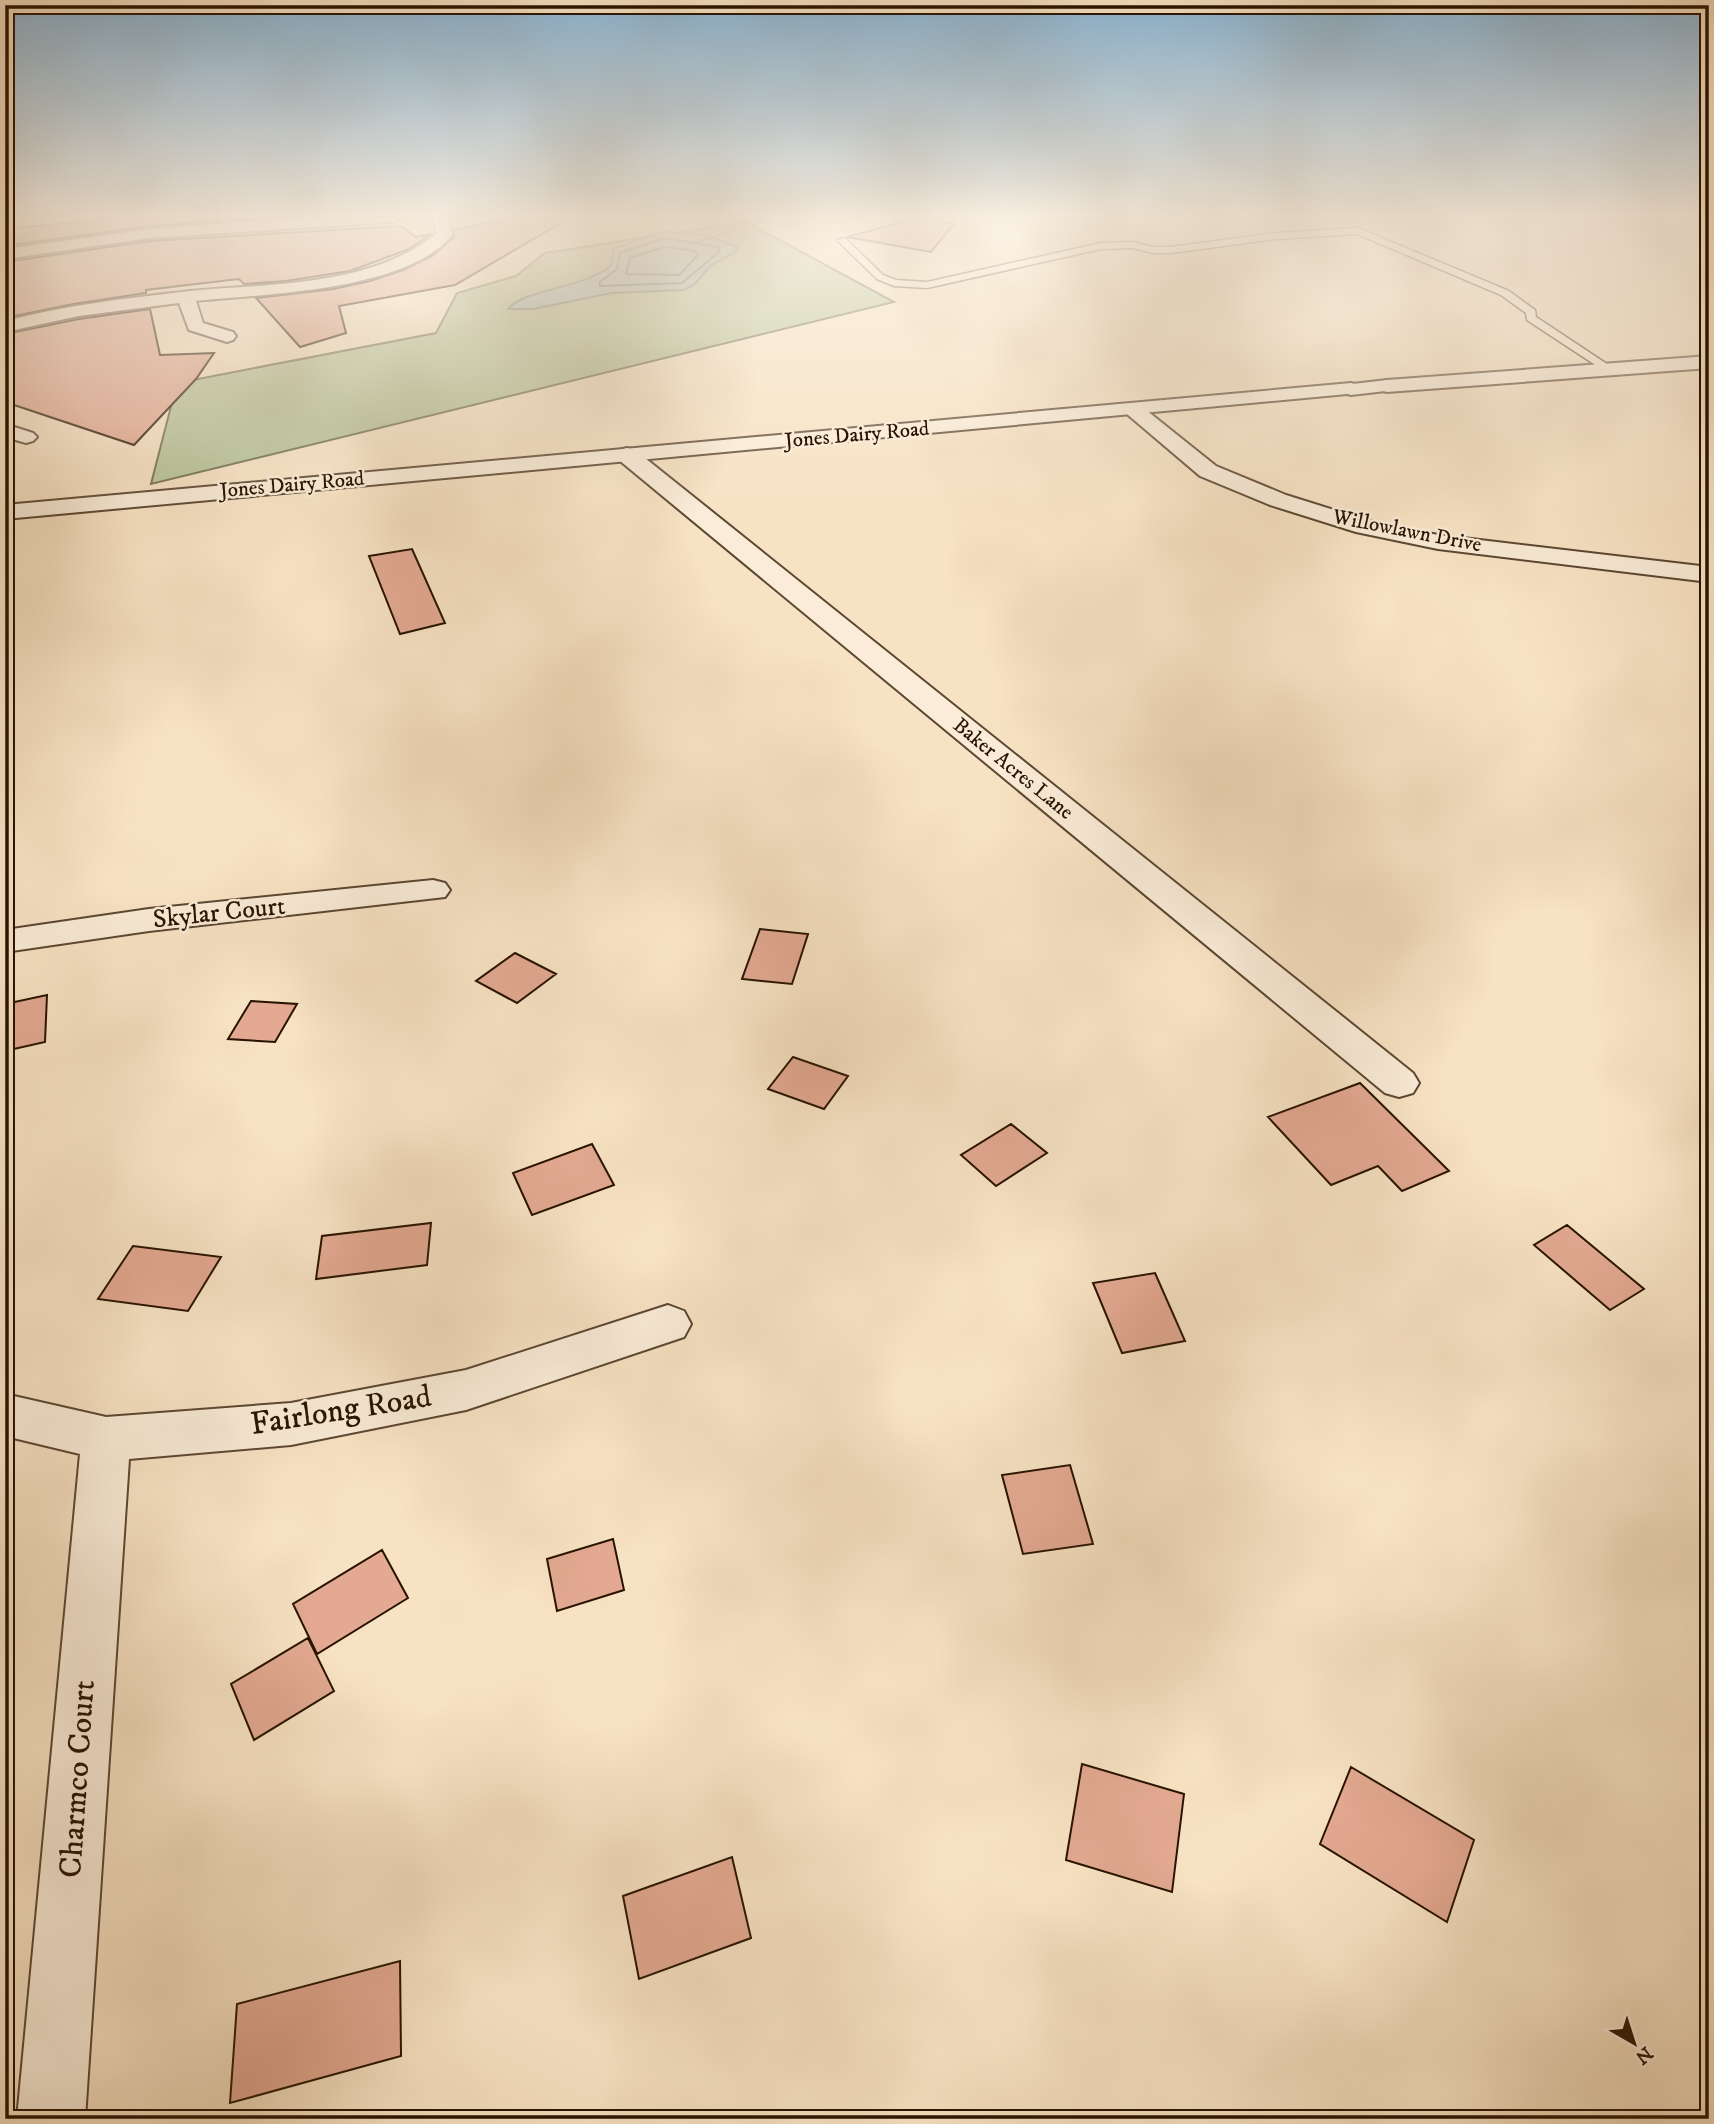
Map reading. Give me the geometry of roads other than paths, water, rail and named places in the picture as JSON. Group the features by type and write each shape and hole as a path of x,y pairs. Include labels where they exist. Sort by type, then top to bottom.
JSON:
{"street":[{"path":"5,327 51,316"},
{"path":"192,316 195,326 227,336"},
{"name":"Jones Dairy Road","path":"5,512 1351,388 1709,362"},
{"name":"Willowlawn Drive","path":"1134,410 1208,471 1278,500 1364,527 1438,542 1709,575"},
{"name":"Baker Acres Lane","path":"627,455 1399,1083"},
{"name":"Skylar Court","path":"5,941 149,920 433,890"},
{"name":"Fairlong Road","path":"5,1415 106,1439 290,1424 466,1390 668,1324"},
{"name":"Charmco Court","path":"51,2119 106,1439"}],"lane":[{"path":"1531,316 1606,368"}]}
